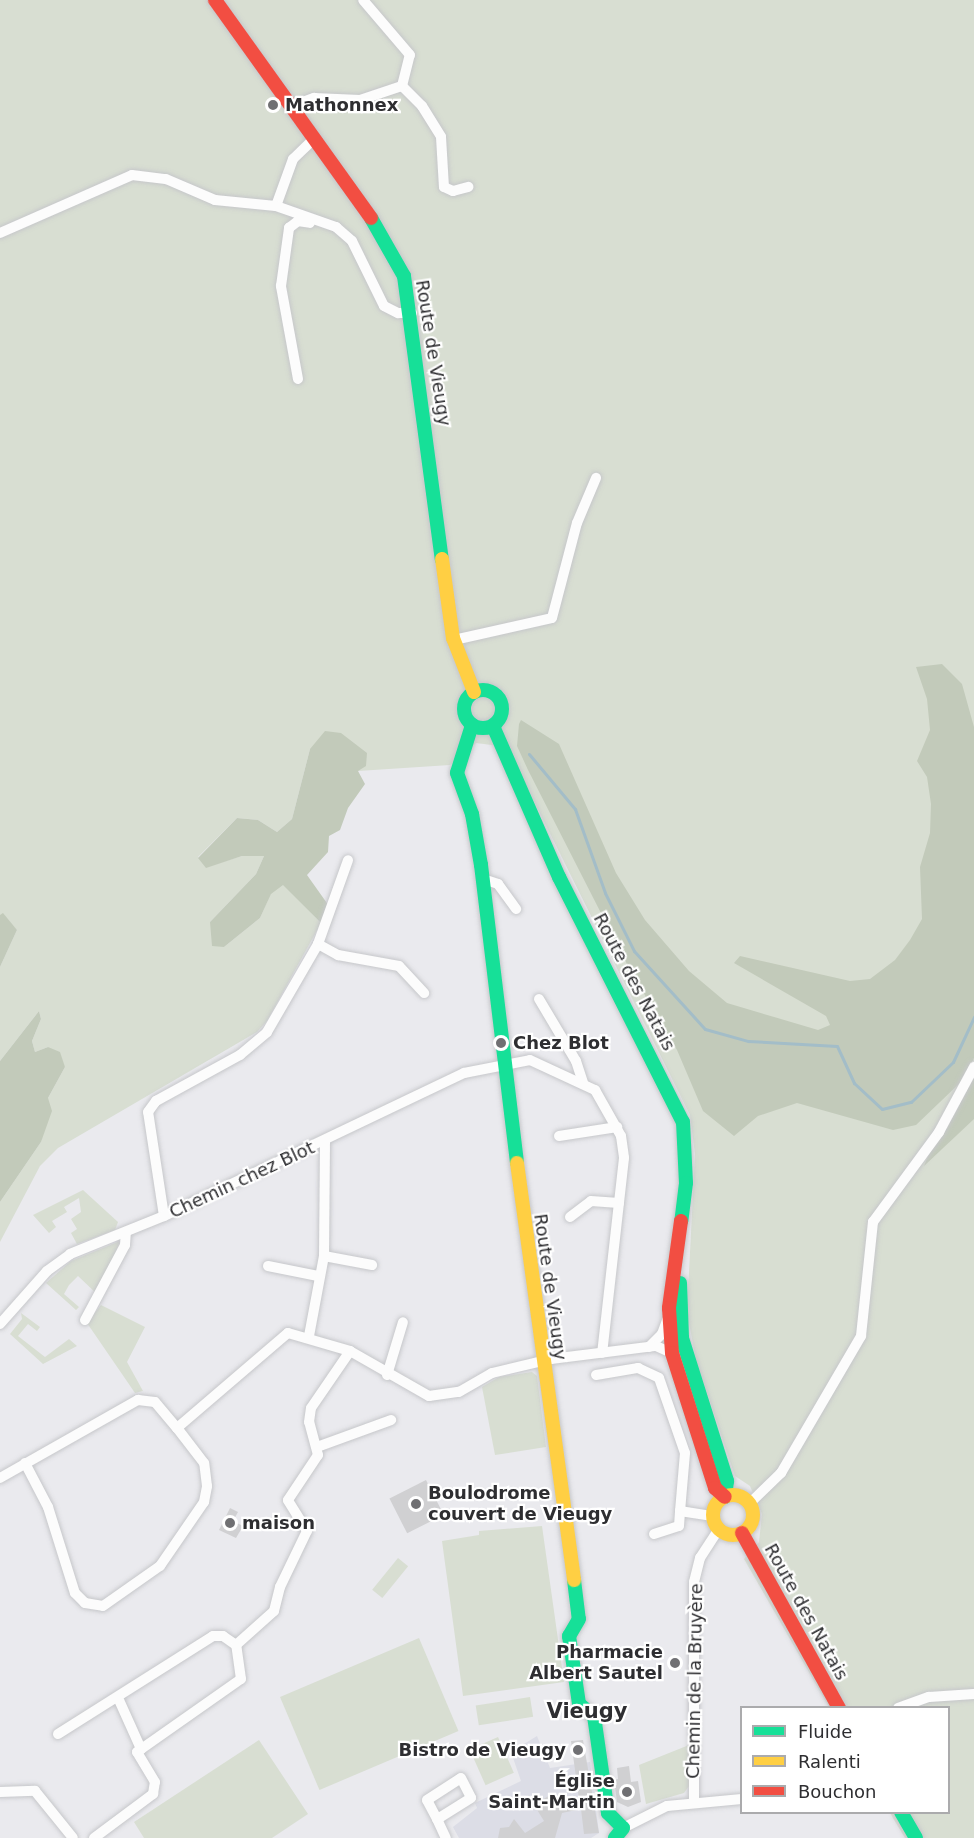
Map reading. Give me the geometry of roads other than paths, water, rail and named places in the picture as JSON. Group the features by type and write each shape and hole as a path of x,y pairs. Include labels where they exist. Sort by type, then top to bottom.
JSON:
{"street":[{"name":"Route de Vieugy","path":"215,0 396,257 412,313 454,640 474,692 464,707 472,725 457,766 472,814 483,879 503,1063 579,1619 569,1636 579,1704 594,1716 606,1804 619,1833"},
{"path":"363,0 410,55 402,86"},
{"path":"289,107 314,98 360,100 402,86"},
{"path":"402,86 422,106 441,137 444,187 453,191 468,188"},
{"path":"276,206 293,159 313,140"},
{"path":"0,233 132,175 166,179 226,202 276,206 345,233 384,306 398,313 412,313"},
{"path":"298,379 281,286 286,235 298,221 345,233"},
{"path":"454,640 552,618 577,523 596,478"},
{"path":"472,725 493,726 502,714 500,698 488,690 474,692"},
{"name":"Route des Natais","path":"493,726 559,877 683,1122 686,1183 678,1266 669,1308 672,1353 715,1488 725,1497"},
{"path":"164,1216 148,1112 156,1101 240,1055 267,1032 318,944 348,860"},
{"path":"483,879 498,884 516,909"},
{"path":"318,944 338,955 399,966 424,993"},
{"path":"539,999 576,1061 583,1083 603,1098 617,1127 624,1158 602,1353"},
{"name":"Chemin chez Blot","path":"0,1324 57,1263 326,1141 464,1073 503,1063 534,1062 583,1083"},
{"path":"749,1504 781,1473 861,1336 873,1222 940,1132 974,1066"},
{"path":"559,1136 617,1127"},
{"path":"309,1336 318,1276 324,1256 326,1141"},
{"path":"570,1217 591,1201 619,1203"},
{"path":"85,1320 125,1245 126,1232"},
{"path":"324,1256 372,1265"},
{"path":"268,1266 318,1276"},
{"name":"Route des Natais","path":"678,1266 682,1338 691,1377 727,1481 725,1497"},
{"path":"649,1347 662,1334 669,1308"},
{"path":"387,1375 404,1322"},
{"path":"177,1428 279,1337 293,1332 350,1351 419,1393 438,1396 459,1392 492,1373 543,1362 649,1347 672,1353 691,1377"},
{"path":"236,1646 274,1611 280,1587 306,1535 306,1525 288,1500 316,1460 317,1447 309,1422 311,1408 350,1351"},
{"path":"596,1375 638,1368 659,1378 685,1453 679,1526 654,1534"},
{"path":"0,1478 25,1463 138,1400 155,1402 204,1463 207,1478 204,1502 160,1566 103,1606 85,1603 75,1593 48,1507 25,1463"},
{"path":"317,1447 391,1420"},
{"path":"680,1511 716,1523 729,1535 742,1533 752,1517 749,1504 738,1496 725,1497 716,1523"},
{"name":"Chemin de la Bruyère","path":"694,1802 694,1582 700,1558 716,1523"},
{"name":"Route des Natais","path":"742,1533 838,1706"},
{"path":"58,1734 119,1700 213,1636 223,1635 236,1646 241,1679 137,1752 154,1782 153,1794 94,1838"},
{"path":"901,1706 928,1697 974,1694"},
{"path":"119,1700 141,1749"},
{"path":"0,1792 35,1791 74,1838"},
{"path":"619,1833 658,1809 694,1802 740,1798"},
{"path":"902,1814 916,1838"},
{"path":"437,1820 446,1838"}],"waterway":[{"path":"529,754 575,809 605,893 634,951 705,1029 748,1041 837,1046 854,1083 882,1109 911,1102 953,1062 974,1017"}],"place":[{"name":"Mathonnex","path":"273,105"},
{"name":"Chez Blot","path":"501,1043"},
{"name":"Boulodrome couvert de Vieugy","path":"416,1504"},
{"name":"maison","path":"230,1523"},
{"name":"Pharmacie Albert Sautel","path":"675,1663"},
{"name":"Bistro de Vieugy","path":"578,1750"},
{"name":"Église Saint-Martin","path":"627,1792"}],"district":[{"name":"Vieugy","path":"587,1711"}]}
